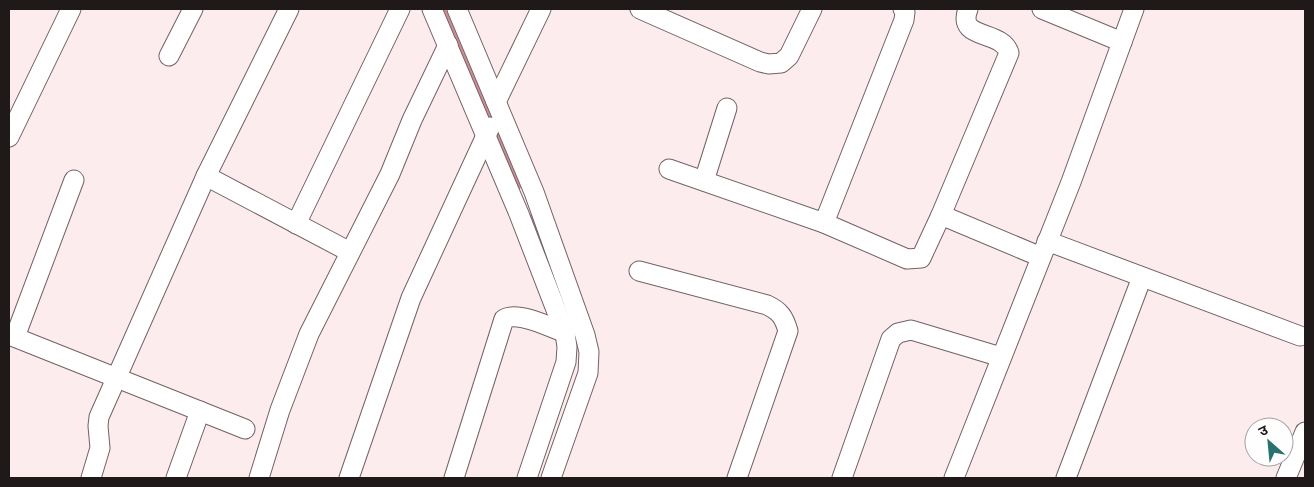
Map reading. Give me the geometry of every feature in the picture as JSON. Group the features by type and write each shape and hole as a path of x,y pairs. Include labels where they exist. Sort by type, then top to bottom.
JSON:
{"street":[{"path":"9,137 71,9"},
{"path":"169,56 193,9"},
{"path":"91,478 100,448 99,417 206,176 289,9"},
{"path":"296,224 400,9"},
{"path":"432,9 448,45 534,192 585,335 589,352 588,374 551,478"},
{"path":"457,9 493,119 519,214 565,332 566,362 528,478"},
{"path":"349,478 412,298 541,9"},
{"path":"640,9 760,62 769,64 781,63 790,56 812,9"},
{"path":"824,223 904,20 905,12 903,9"},
{"path":"669,170 824,223 908,259 917,260 924,254 1009,53 1003,43 971,29 966,24 965,18 968,9"},
{"path":"1042,9 1122,42"},
{"path":"954,478 1071,182 1134,9"},
{"path":"259,478 280,410 309,334 390,174 412,120 448,45"},
{"path":"704,181 727,108"},
{"path":"206,176 350,252"},
{"path":"74,180 12,336 245,429"},
{"path":"940,215 1044,249 1142,277 1300,336"},
{"path":"639,271 767,305 778,310 785,319 788,331 737,478"},
{"path":"1066,478 1142,277"},
{"path":"454,478 504,319 510,316 520,317 565,332"},
{"path":"842,478 891,339 898,333 912,330 1001,357"},
{"path":"176,478 200,411"},
{"path":"1286,478 1305,432"}],"waterway":[{"path":"443,9 518,187"},
{"path":"530,217 557,287"}]}
